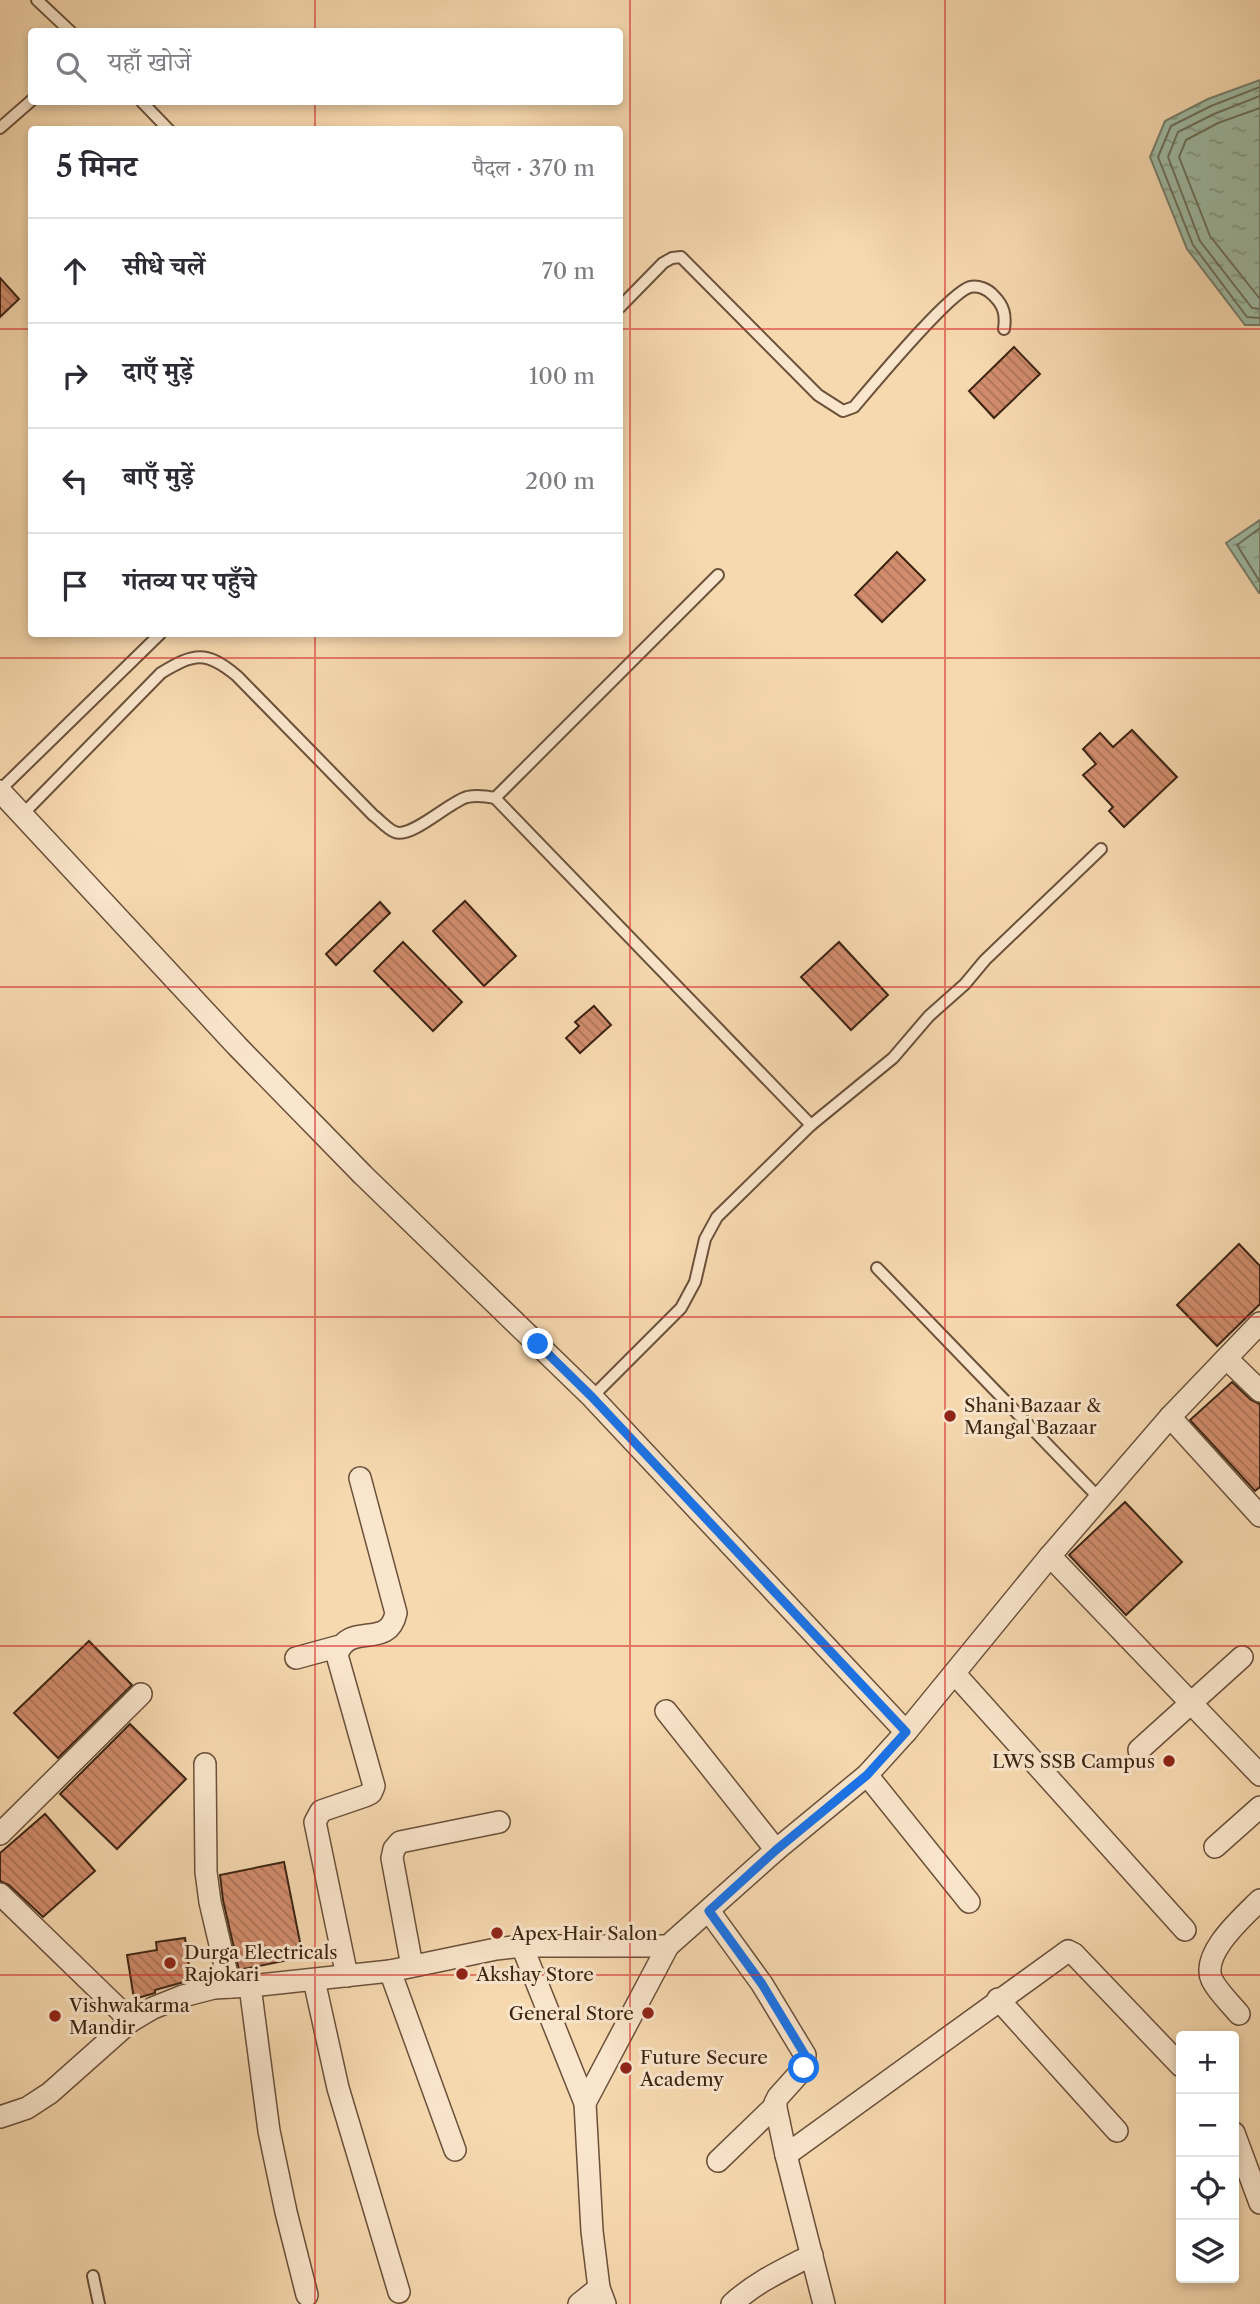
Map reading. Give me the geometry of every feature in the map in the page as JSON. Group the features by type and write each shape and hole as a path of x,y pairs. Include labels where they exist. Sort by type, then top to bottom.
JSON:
{"street":[{"path":"0,790 237,1046 592,1397 906,1732"},
{"path":"585,2103 668,1947 776,1850 867,1775 955,1674 1099,1498 1170,1417 1260,1324"},
{"path":"1227,1359 1260,1391"},
{"path":"1170,1417 1260,1516"},
{"path":"296,1658 340,1646 348,1639 386,1631 393,1625 396,1613 360,1478"},
{"path":"1050,1556 1260,1775"},
{"path":"340,1646 337,1655 374,1786 371,1793 365,1796 321,1811 315,1822 347,1976"},
{"path":"1139,1750 1242,1657"},
{"path":"955,1674 1185,1930"},
{"path":"0,1834 141,1694"},
{"path":"666,1711 776,1850"},
{"path":"205,1764 206,1872 210,1902 240,1987 286,2212 307,2295"},
{"path":"867,1775 969,1902"},
{"path":"1215,1847 1260,1807"},
{"path":"412,1966 392,1858 394,1849 400,1842 499,1822"},
{"path":"0,1894 131,2021"},
{"path":"1239,2014 1218,1989 1211,1977 1209,1966 1223,1940 1260,1900"},
{"path":"709,1911 762,1984 805,2055 804,2068 778,2097 776,2105 824,2304"},
{"path":"522,1946 585,2103 592,2231 602,2296 579,2304"},
{"path":"0,2117 27,2108 50,2093 131,2021 153,2008 183,1996 214,1988 390,1971 522,1946 668,1947"},
{"path":"786,2155 1063,1953 1071,1952 1176,2061"},
{"path":"390,1971 455,2150"},
{"path":"314,1980 338,2088 399,2292"},
{"path":"998,1999 1117,2131"},
{"path":"718,2161 776,2105"},
{"path":"1239,2146 1260,2203"},
{"path":"732,2304 748,2289 812,2255"}],"lane":[{"path":"37,0 67,28"},
{"path":"0,128 28,104"},
{"path":"145,105 165,126"},
{"path":"623,304 663,263 681,257 818,395 843,411 853,407 936,315 968,288 978,286 990,291 997,299 1006,317 1004,330"},
{"path":"495,798 718,575"},
{"path":"0,790 157,637"},
{"path":"22,815 161,673 185,659 204,657 221,663 237,676 373,815 394,832 413,830 466,797 481,795 495,798 811,1125"},
{"path":"592,1397 681,1308 695,1282 705,1239 717,1217 811,1125 893,1058 929,1016 965,984 985,960 1101,849"},
{"path":"877,1268 1099,1498"},
{"path":"93,2276 99,2304"}],"water":[{"path":"1260,80 1260,325 1245,325 1187,249 1150,157 1165,121 1208,99"},
{"path":"1260,520 1260,593 1259,593 1226,543"}],"building":[{"path":"0,278 19,299 0,317"},
{"path":"1014,347 1040,374 994,418 969,391"},
{"path":"897,552 925,580 882,622 855,595"},
{"path":"1132,730 1177,777 1124,827 1109,811 1113,807 1083,775 1096,764 1083,749 1100,733 1113,747"},
{"path":"465,901 516,956 484,986 433,931"},
{"path":"380,902 390,913 336,965 326,954"},
{"path":"403,942 462,1002 433,1031 374,971"},
{"path":"839,942 888,995 851,1030 801,977"},
{"path":"594,1006 611,1025 580,1053 566,1038 579,1026 575,1022"},
{"path":"1239,1244 1260,1266 1260,1304 1217,1346 1177,1305"},
{"path":"1232,1382 1251,1400 1260,1404 1260,1487 1255,1491 1190,1420"},
{"path":"1125,1502 1182,1562 1126,1615 1069,1555"},
{"path":"89,1641 132,1685 58,1758 14,1713"},
{"path":"130,1724 186,1779 117,1849 60,1794"},
{"path":"45,1814 95,1871 43,1917 9,1885 0,1881 0,1853"},
{"path":"284,1862 303,1957 239,1970 220,1875"},
{"path":"185,1938 191,1980 134,1999 127,1955 157,1950 156,1942"}],"place":[{"name":"Shani Bazaar & Mangal Bazaar","path":"950,1416"},
{"name":"LWS SSB Campus","path":"1169,1761"},
{"name":"Apex Hair Salon","path":"497,1933"},
{"name":"Durga Electricals Rajokari","path":"170,1963"},
{"name":"Akshay Store","path":"462,1974"},
{"name":"General Store","path":"648,2013"},
{"name":"Vishwakarma Mandir","path":"55,2016"},
{"name":"Future Secure Academy","path":"626,2068"}],"route":[{"path":"538,1344 592,1397 906,1732 867,1775 776,1850 709,1911 762,1984 805,2055 804,2068"}]}
